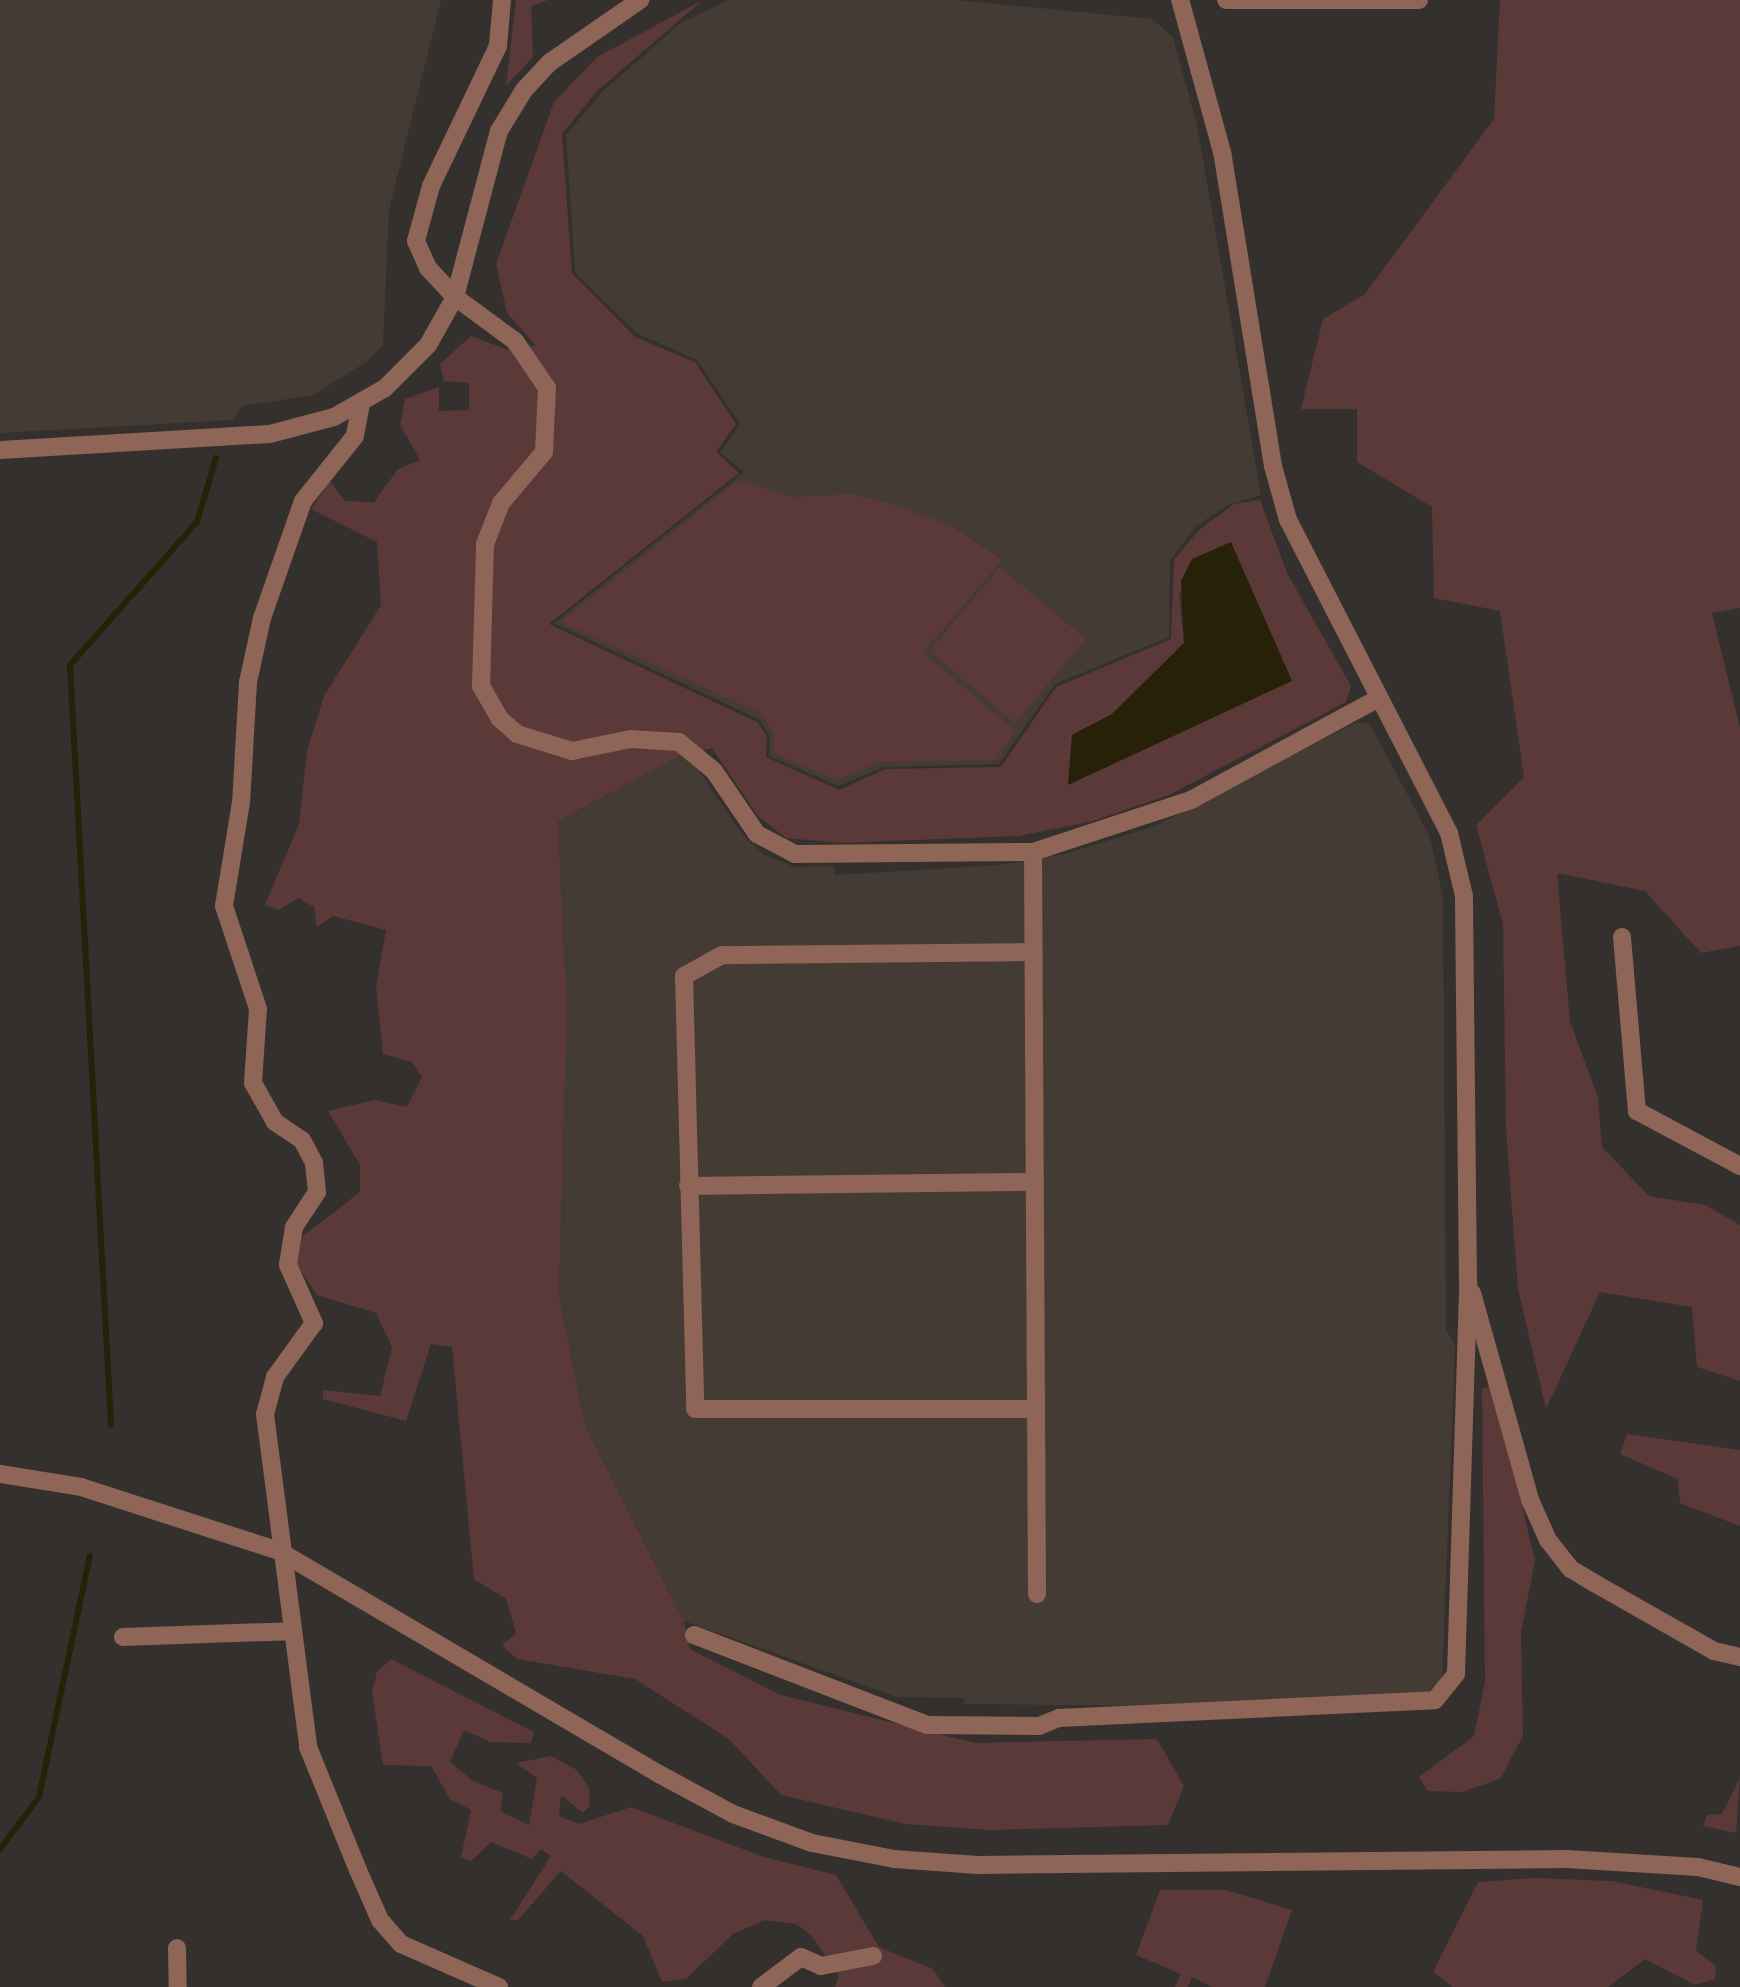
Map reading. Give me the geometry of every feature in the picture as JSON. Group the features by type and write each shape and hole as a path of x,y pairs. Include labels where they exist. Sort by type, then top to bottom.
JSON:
{"street":[{"path":"502,0 498,46 432,186 416,241 428,268 455,297 515,341 539,370 549,405 544,452 500,503 485,544 481,686 500,719 554,750 631,739 678,742 714,771 757,834 795,854 1033,852 1191,800 1377,699"},
{"path":"0,450 270,434 306,427 361,404 421,353 455,297 499,131 524,90 549,62 640,0"},
{"path":"694,1635 927,1725 1039,1726 1059,1718 1435,1700 1456,1674 1468,1283 1464,896 1449,833 1377,699 1288,520 1273,466 1222,152 1180,0"},
{"path":"1226,0 1419,0"},
{"path":"361,404 355,436 303,502 262,618 247,693 241,802 224,906 258,1009 253,1083 275,1122 302,1140 314,1163 317,1192 294,1227 288,1265 314,1323 275,1377 265,1414 279,1551 308,1747 380,1920 401,1944 499,1987"},
{"path":"1033,852 1037,1594"},
{"path":"1622,937 1637,1111 1740,1166"},
{"path":"1032,952 722,955 684,976 695,1409 1035,1409"},
{"path":"688,1186 1034,1182"},
{"path":"1468,1283 1530,1500 1548,1540 1588,1579 1714,1651 1740,1657"},
{"path":"0,1474 81,1487 279,1551 659,1774 733,1814 811,1843 978,1865 1567,1858 1698,1867 1740,1877"},
{"path":"123,1637 290,1631"},
{"path":"177,1948 178,1987"},
{"path":"761,1987 801,1957 821,1966 873,1956"}],"shaded area":[{"path":"0,0 441,0 389,210 383,345 368,361 313,395 243,406 233,420 0,433"},
{"path":"516,0 548,0 531,6 533,57 506,86"},
{"path":"703,0 597,91 562,134 572,273 635,337 695,362 736,424 716,452 739,473 549,624 757,722 767,736 766,757 839,790 885,769 1001,767 1056,687 1171,639 1174,560 1199,530 1234,504 1260,500 1287,573 1351,686 1346,702 1169,795 1093,821 1019,836 840,843 786,838 758,816 712,748 680,756 558,821 567,1009 559,1295 585,1426 684,1621 690,1649 781,1695 975,1743 1157,1739 1184,1786 1168,1825 989,1830 905,1824 781,1795 729,1739 635,1679 517,1659 502,1645 516,1633 506,1599 474,1579 452,1347 431,1344 406,1421 323,1399 323,1390 380,1396 392,1347 376,1313 317,1295 297,1265 302,1237 360,1192 360,1165 328,1111 374,1100 407,1107 422,1077 412,1062 383,1054 376,987 386,930 333,916 317,927 314,907 299,898 278,910 265,905 299,824 307,751 324,696 381,605 377,542 311,509 330,481 345,501 374,502 398,469 420,460 400,425 405,399 439,387 439,411 469,410 469,383 444,381 440,364 471,336 506,349 536,346 507,313 496,264 554,102 597,57","holes":["1179,592 1292,681 1072,735 1112,714 1184,643"]},
{"path":"729,0 958,0 1152,19 1173,37 1197,125 1261,495 1228,505 1196,526 1170,561 1169,637 1055,684 999,764 884,767 839,786 769,756 770,736 760,720 554,623 744,472 720,452 740,424 697,360 638,334 575,273 566,135 604,90 681,23"},
{"path":"1500,0 1740,0 1740,608 1712,613 1740,728 1740,946 1701,953 1645,891 1557,873 1570,1021 1598,1098 1602,1147 1649,1196 1705,1205 1740,1225 1740,1381 1697,1367 1692,1307 1600,1292 1546,1409 1518,1289 1506,1129 1503,924 1476,825 1524,777 1500,611 1434,598 1432,507 1357,462 1357,409 1301,409 1323,319 1365,294 1494,119"},
{"path":"738,480 794,497 851,494 892,504 952,526 1002,560 923,653 1015,730 997,760 879,762 838,780 774,754 774,735 762,714 560,622"},
{"path":"1231,542 1292,681 1068,785 1072,735 1112,714 1184,643 1181,581 1192,559"},
{"path":"1000,567 1086,639 1015,723 929,651"},
{"path":"1357,722 1370,724 1430,837 1443,897 1446,1330 1455,1345 1442,1680 1428,1692 1194,1706 965,1704 964,1698 897,1697 684,1621 585,1426 559,1295 567,1009 558,821 680,756 695,765 741,833 764,855 795,867 834,866 835,875 1000,865 1065,854 1155,826"},
{"path":"1494,1387 1535,1561 1521,1632 1523,1736 1500,1779 1462,1792 1428,1791 1419,1777 1474,1736 1485,1682 1482,1388"},
{"path":"1627,1434 1740,1450 1740,1526 1680,1503 1678,1479 1620,1454"},
{"path":"391,1659 534,1732 531,1743 491,1742 464,1730 450,1762 473,1781 503,1793 500,1811 529,1825 537,1778 516,1763 551,1756 577,1770 589,1788 590,1806 583,1813 561,1795 559,1816 579,1824 631,1807 764,1857 836,1875 879,1947 933,1969 945,1987 835,1987 839,1976 812,1936 796,1924 764,1920 733,1934 686,1979 662,1982 643,1936 561,1871 518,1920 510,1920 551,1856 541,1849 532,1859 491,1842 471,1861 461,1857 471,1810 450,1799 431,1766 383,1765 372,1691 377,1672"},
{"path":"1740,1778 1736,1833 1703,1826 1707,1815 1722,1814"},
{"path":"1533,1878 1612,1881 1703,1900 1696,1951 1716,1966 1715,1979 1695,1985 1645,1959 1608,1987 1453,1987 1433,1972 1478,1882"},
{"path":"1160,1890 1226,1890 1292,1910 1265,1987 1212,1987 1192,1977 1188,1987 1175,1987 1181,1974 1136,1955"}],"waterway":[{"path":"111,1425 70,665 197,522 216,458"},
{"path":"0,1849 39,1797 90,1556"}]}
